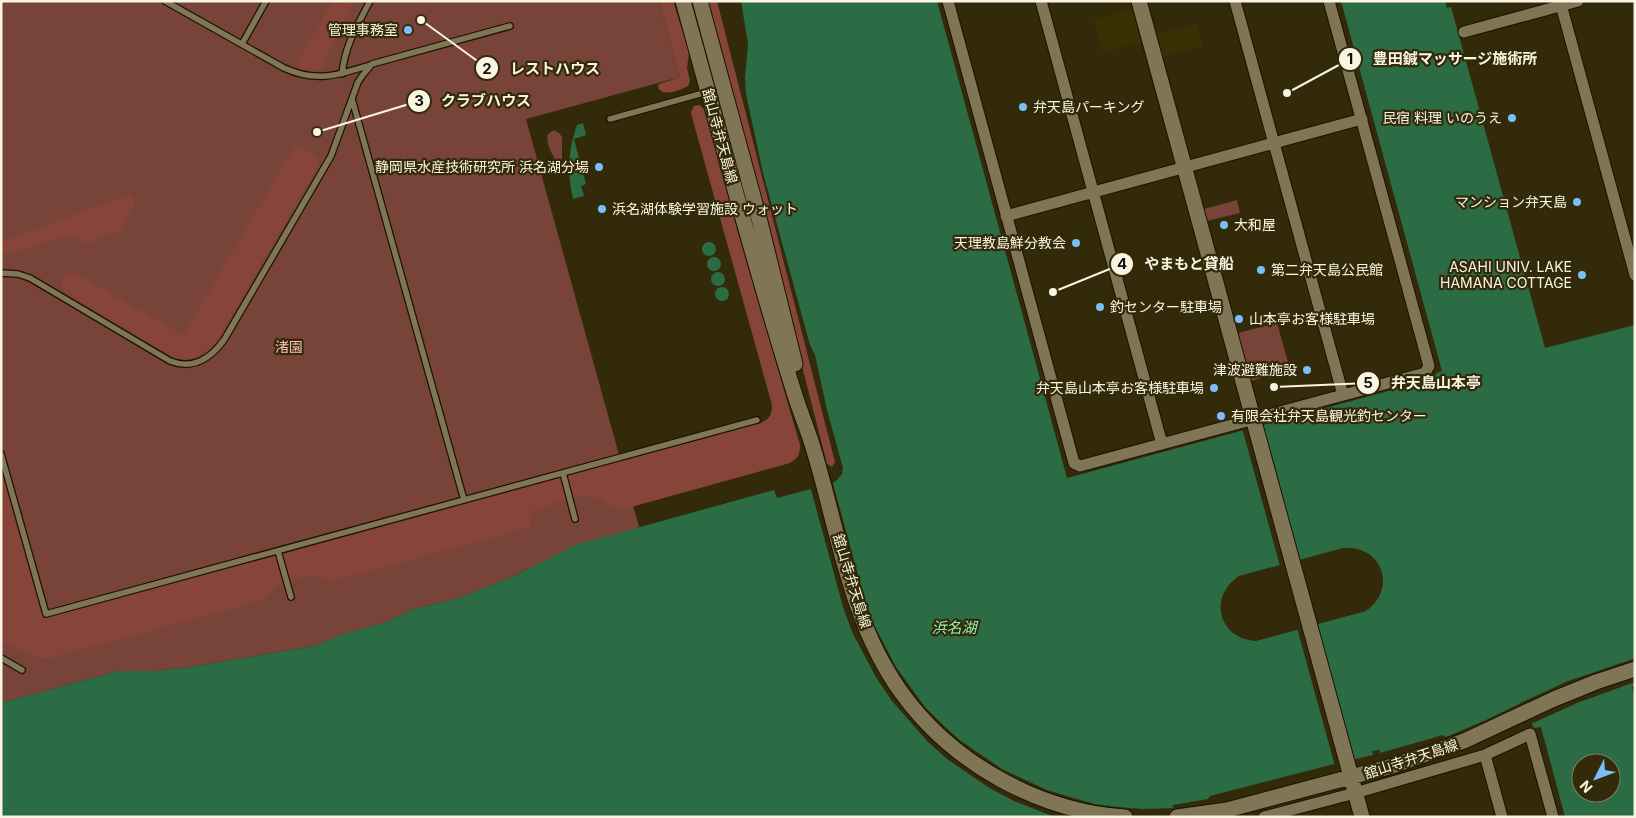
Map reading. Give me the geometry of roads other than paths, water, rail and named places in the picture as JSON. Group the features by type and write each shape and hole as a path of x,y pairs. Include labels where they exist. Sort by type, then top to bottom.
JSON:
{"main road":[{"name":"舘山寺弁天島線","path":"683,1 744,227 794,392 811,441 856,603 865,627 888,672 918,713 955,749 997,778 1068,807 1092,813 1124,817"},
{"name":"舘山寺弁天島線","path":"700,1 763,232 802,390 811,441"},
{"path":"1138,1 1362,817"},
{"name":"舘山寺弁天島線","path":"1177,817 1227,810 1349,771 1392,766 1464,741 1572,691 1635,669"}],"street":[{"path":"948,1 1074,463 1080,466 1254,421 1424,373 1430,366 1329,1"},
{"path":"1041,1 1162,444"},
{"path":"1236,1 1343,395"},
{"path":"1464,32 1561,3 1578,1"},
{"path":"1561,3 1635,275"},
{"path":"1006,216 1362,119"},
{"path":"1265,817 1485,755 1530,734 1553,817"},
{"path":"1485,755 1502,817"}],"lane":[{"path":"165,1 284,68 302,75 321,78 342,74 510,26"},
{"path":"242,44 266,1"},
{"path":"342,74 346,48 370,1"},
{"path":"1,273 18,274 30,278 170,361 179,365 199,362 218,348 238,315 330,156 362,76 372,64"},
{"path":"610,119 708,92"},
{"path":"352,99 464,500"},
{"path":"1,454 46,614 756,420"},
{"path":"563,473 575,519"},
{"path":"278,551 291,596"},
{"path":"1,658 22,670"}],"water":[{"name":"浜名湖","path":"741,1 937,1 1067,478 1429,380 1442,371 1341,1 1445,1 1447,8 1451,7 1545,348 1635,325 1635,658 1633,659 1635,665 1635,686 1632,687 1635,697 1635,817 1565,817 1541,727 1534,728 1521,703 1446,737 1443,735 1380,753 1380,750 1372,751 1373,755 1210,796 1208,799 1173,805 1172,817 1,817 1,703 118,671 154,671 191,667 315,646 340,635 387,622 411,610 462,597 512,577 575,545 774,490 777,498 833,483 838,479 842,474 843,468 827,410 815,355 810,345 763,173 746,94 745,78 748,44","holes":["1343,548 1356,549 1368,553 1376,561 1381,570 1383,580 1376,602 1366,611 1256,641 1233,633 1226,625 1221,605 1223,594 1229,584 1239,576"]},
{"path":"583,123 586,135 574,139 586,184 581,186 584,196 573,199 569,171 570,153 577,125"},
{"path":"706,242 712,242 716,249 712,256 706,256 702,252 702,246"},
{"path":"711,257 717,257 721,264 717,271 711,271 707,267 707,261"},
{"path":"715,272 721,272 725,279 721,286 715,286 711,282 711,276"},
{"path":"719,287 725,287 729,294 725,301 719,301 715,297 715,291"}],"place":[{"name":"レストハウス","path":"421,20"},
{"name":"管理事務室","path":"408,30"},
{"name":"豊田鍼マッサージ施術所","path":"1287,93"},
{"name":"弁天島パーキング","path":"1023,107"},
{"name":"民宿 料理 いのうえ","path":"1512,118"},
{"name":"クラブハウス","path":"317,132"},
{"name":"静岡県水産技術研究所 浜名湖分場","path":"599,167"},
{"name":"マンション弁天島","path":"1577,202"},
{"name":"浜名湖体験学習施設 ウォット","path":"602,209"},
{"name":"大和屋","path":"1224,225"},
{"name":"天理教島鮮分教会","path":"1076,243"},
{"name":"第二弁天島公民館","path":"1261,270"},
{"name":"ASAHI UNIV. LAKE HAMANA COTTAGE","path":"1582,275"},
{"name":"やまもと貸船","path":"1053,292"},
{"name":"釣センター駐車場","path":"1100,307"},
{"name":"山本亭お客様駐車場","path":"1239,319"},
{"name":"津波避難施設","path":"1307,370"},
{"name":"弁天島山本亭","path":"1274,387"},
{"name":"弁天島山本亭お客様駐車場","path":"1214,388"},
{"name":"有限会社弁天島観光釣センター","path":"1221,416"}],"park label":[{"name":"渚園","path":"289,347"}]}
